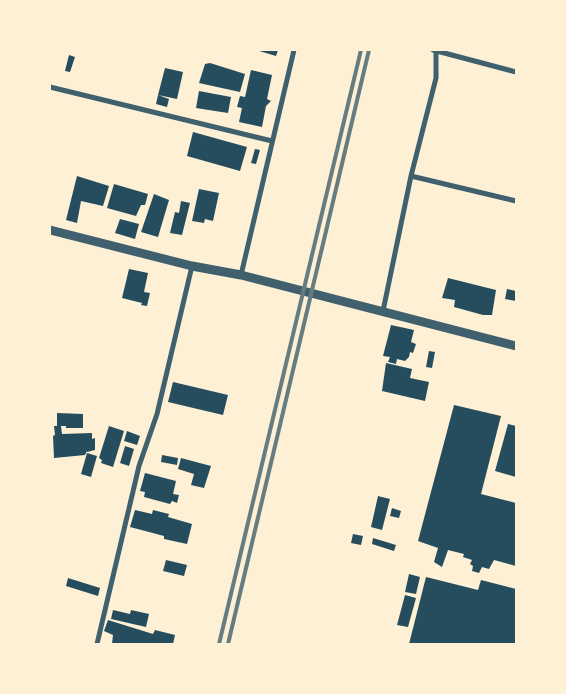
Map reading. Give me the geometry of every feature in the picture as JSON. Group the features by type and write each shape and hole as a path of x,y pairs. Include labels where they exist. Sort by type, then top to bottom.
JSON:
{"street":[{"path":"241,275 294,50"},
{"path":"383,311 411,176 436,78 435,50 516,72"},
{"path":"50,87 272,141"},
{"path":"411,176 516,201"},
{"path":"50,230 192,266 241,275 516,346"},
{"path":"97,644 139,466 156,414 192,266"}],"building":[{"path":"256,50 278,50 276,56"},
{"path":"69,55 75,57 70,72 65,71"},
{"path":"210,63 245,74 240,92 199,83 205,64"},
{"path":"165,68 183,72 177,99 158,95"},
{"path":"251,70 272,75 267,99 271,101 266,106 262,127 239,122 242,108 237,107 240,96 245,97"},
{"path":"199,91 231,97 228,113 196,108"},
{"path":"158,95 169,99 167,107 156,104"},
{"path":"193,132 247,147 240,171 187,156"},
{"path":"255,149 260,150 256,164 251,163"},
{"path":"77,176 109,186 103,206 81,201 77,223 66,220"},
{"path":"114,184 148,194 145,205 141,205 136,216 107,208"},
{"path":"199,189 219,193 213,221 205,219 204,223 192,221"},
{"path":"154,194 169,200 158,237 141,232"},
{"path":"181,201 190,203 182,235 170,233 175,212 179,213"},
{"path":"120,219 139,224 135,239 115,233"},
{"path":"129,269 148,273 144,292 150,293 147,306 122,298"},
{"path":"448,278 496,290 492,315 483,315 454,307 455,300 442,298"},
{"path":"507,289 516,291 516,301 505,299"},
{"path":"391,325 414,330 411,342 416,344 413,353 410,352 409,357 405,361 397,359 396,364 388,362 390,357 383,356"},
{"path":"429,351 435,352 432,368 426,367"},
{"path":"386,363 412,369 410,378 429,382 425,401 382,391"},
{"path":"173,382 228,395 223,415 168,402"},
{"path":"454,405 501,416 481,494 516,503 516,566 494,560 489,569 482,567 479,573 472,571 473,566 470,564 472,560 463,557 464,554 448,550 442,567 434,562 438,548 418,541"},
{"path":"57,413 83,414 83,428 66,428 66,426 61,426 62,434 92,433 92,439 95,438 95,450 87,451 85,455 54,458 53,436 55,435 54,426 57,426"},
{"path":"508,424 516,426 516,477 495,471"},
{"path":"109,426 124,431 113,467 101,463 102,460 99,458"},
{"path":"127,431 140,436 137,445 124,441"},
{"path":"125,446 134,449 129,466 120,463"},
{"path":"87,453 97,456 91,477 81,474"},
{"path":"162,455 178,458 177,465 161,462"},
{"path":"181,458 211,466 204,488 191,485 194,474 178,469"},
{"path":"145,473 176,481 173,494 179,495 177,503 172,501 170,504 144,497 145,492 140,491"},
{"path":"378,496 390,499 382,530 371,527"},
{"path":"392,508 401,511 399,518 390,516"},
{"path":"135,510 152,514 153,510 169,514 168,517 192,524 187,544 164,539 164,536 130,527"},
{"path":"353,534 363,536 361,545 351,543"},
{"path":"373,538 396,545 394,551 372,544"},
{"path":"166,560 187,565 184,576 163,571"},
{"path":"409,574 420,577 416,594 405,592"},
{"path":"426,577 478,590 481,580 516,589 516,644 409,644"},
{"path":"68,578 100,588 98,596 66,586"},
{"path":"405,595 416,598 408,627 397,625"},
{"path":"113,610 130,614 131,610 149,614 146,627 111,619"},
{"path":"108,620 153,634 155,630 175,635 173,644 112,644 113,635 104,631"}],"railway":[{"path":"219,644 361,50"},
{"path":"228,644 369,50"}]}
